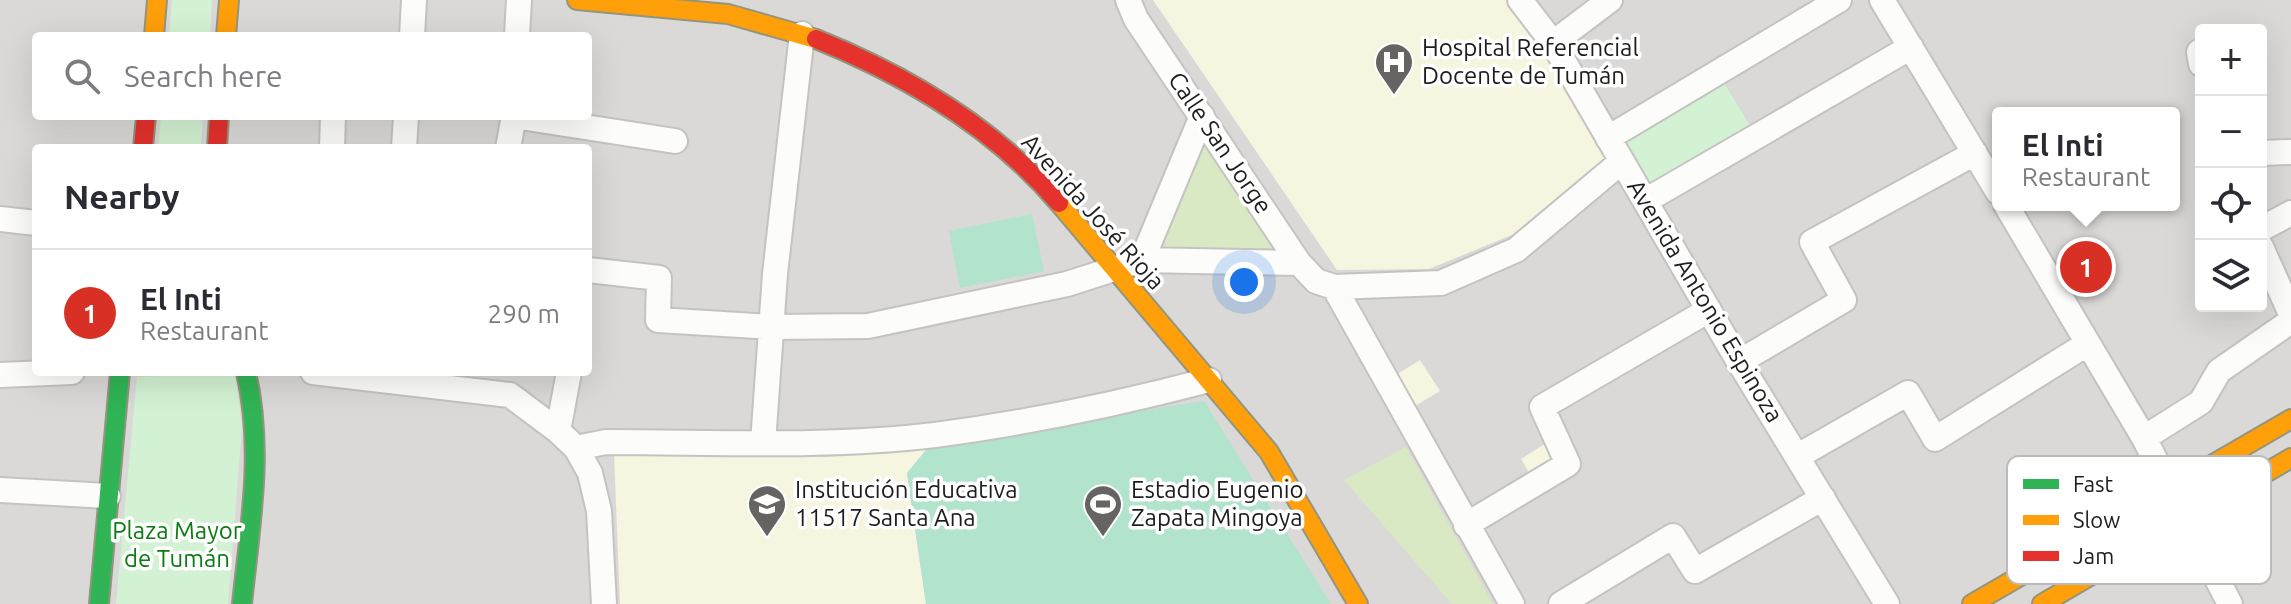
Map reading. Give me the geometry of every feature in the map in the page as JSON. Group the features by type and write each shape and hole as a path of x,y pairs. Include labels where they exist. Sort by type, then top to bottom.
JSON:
{"street":[{"path":"154,32 157,0"},
{"path":"226,32 229,0"},
{"path":"412,32 414,0"},
{"path":"517,32 519,0"},
{"name":"Avenida José Rioja","path":"577,0 729,7 876,65 969,121 1014,156 1116,268 1269,452 1358,604"},
{"name":"Avenida Antonio Espinoza","path":"1520,0 1553,43 1739,362 1887,604"},
{"path":"1553,43 1610,0"},
{"path":"1608,138 1839,0"},
{"path":"1882,0 1992,182"},
{"name":"Calle San Jorge","path":"1128,1 1202,116 1316,277 1512,604"},
{"path":"763,443 802,34"},
{"path":"1645,201 1911,47"},
{"path":"1142,260 1202,116"},
{"path":"143,144 146,120"},
{"path":"217,144 219,120"},
{"path":"332,144 333,120"},
{"path":"404,144 406,120"},
{"path":"509,144 513,120"},
{"path":"527,120 584,138 675,141"},
{"path":"2267,153 2291,152"},
{"path":"1739,362 1844,300 1812,242 1975,153"},
{"path":"592,270 659,278 658,320 772,327 868,326 1067,284 1142,260 1316,277 1441,283 1516,250 1621,162"},
{"path":"2009,211 2154,456"},
{"path":"2267,226 2291,213"},
{"path":"0,219 32,223"},
{"path":"2267,260 2291,314"},
{"path":"1466,525 1568,464 1542,407 1709,310"},
{"path":"2144,438 2201,402 2219,371 2291,321"},
{"path":"1798,456 1908,393 1935,439 2087,344"},
{"path":"0,375 32,374"},
{"path":"99,604 120,376"},
{"path":"242,604 256,448 256,406 247,376"},
{"path":"347,376 510,395 558,431 576,448 590,473 599,511 604,604"},
{"path":"558,431 568,376"},
{"path":"576,448 606,442 763,443 933,435 1108,406 1209,380"},
{"path":"2225,456 2291,419"},
{"path":"2271,470 2291,459"},
{"path":"0,490 108,496"},
{"path":"1561,604 1673,536 1695,571 1823,498"},
{"path":"1972,604 2007,583"},
{"path":"2042,604 2075,584"},
{"path":"2220,584 2230,604"}],"shaded area":[{"path":"0,0 2291,0 2291,604 0,604"},
{"name":"Hospital Referencial Docente de Tumán","path":"1153,0 1507,0 1533,32 1607,161 1514,234 1429,269 1337,270"},
{"path":"0,224 32,228 32,364 0,366"},
{"path":"1420,360 1440,391 1415,406 1396,375"},
{"path":"1546,443 1556,461 1531,476 1521,459"},
{"name":"Institución Educativa 11517 Santa Ana","path":"931,444 907,473 926,604 620,604 614,454"}],"green space":[{"path":"172,0 212,0 210,32 169,32"},
{"path":"1724,83 1751,127 1646,190 1621,143"},
{"path":"161,120 203,120 201,144 158,144"},
{"path":"1207,141 1279,248 1275,252 1167,249 1164,237 1203,143"},
{"path":"1032,214 1044,271 960,288 949,231"},
{"name":"Plaza Mayor de Tumán","path":"235,376 242,426 228,604 116,604 137,377"},
{"name":"Estadio Eugenio Zapata Mingoya","path":"1204,401 1331,604 926,604 907,473 931,444"},
{"path":"1406,447 1493,604 1452,604 1344,480"}],"traffic: fast":[{"path":"99,604 120,376"},
{"path":"242,604 255,459 247,376"}],"traffic: slow":[{"path":"154,32 157,0"},
{"path":"226,32 229,0"},
{"path":"577,0 728,14 816,39"},
{"path":"1059,203 1269,452 1358,604"},
{"path":"2227,456 2291,419"},
{"path":"2271,470 2291,458"},
{"path":"1972,604 2007,584"},
{"path":"2042,604 2076,584"}],"traffic: jam":[{"path":"816,39 884,70 948,106 1007,151 1059,203"},
{"path":"143,144 146,120"},
{"path":"217,144 219,120"}],"place":[{"name":"Hospital Referencial Docente de Tumán","path":"1394,96"},
{"name":"El Inti","path":"2086,267"},
{"name":"Institución Educativa 11517 Santa Ana","path":"767,538"},
{"name":"Estadio Eugenio Zapata Mingoya","path":"1103,538"}]}
